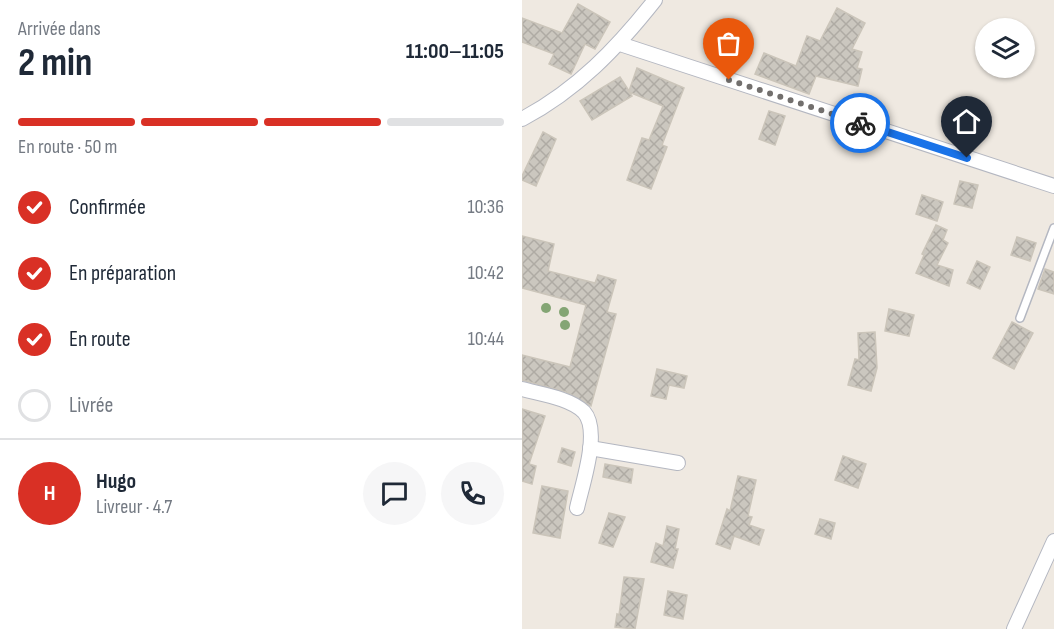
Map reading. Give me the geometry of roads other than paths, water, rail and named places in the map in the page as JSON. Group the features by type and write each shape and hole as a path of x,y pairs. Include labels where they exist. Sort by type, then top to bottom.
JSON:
{"street":[{"path":"522,119 588,75 620,44 656,0"},
{"path":"620,44 1054,186"},
{"path":"522,389 562,400 583,411 589,421 592,437 577,508"},
{"path":"590,448 678,463"},
{"path":"1014,629 1054,541"}],"lane":[{"path":"1020,318 1054,228"}]}
